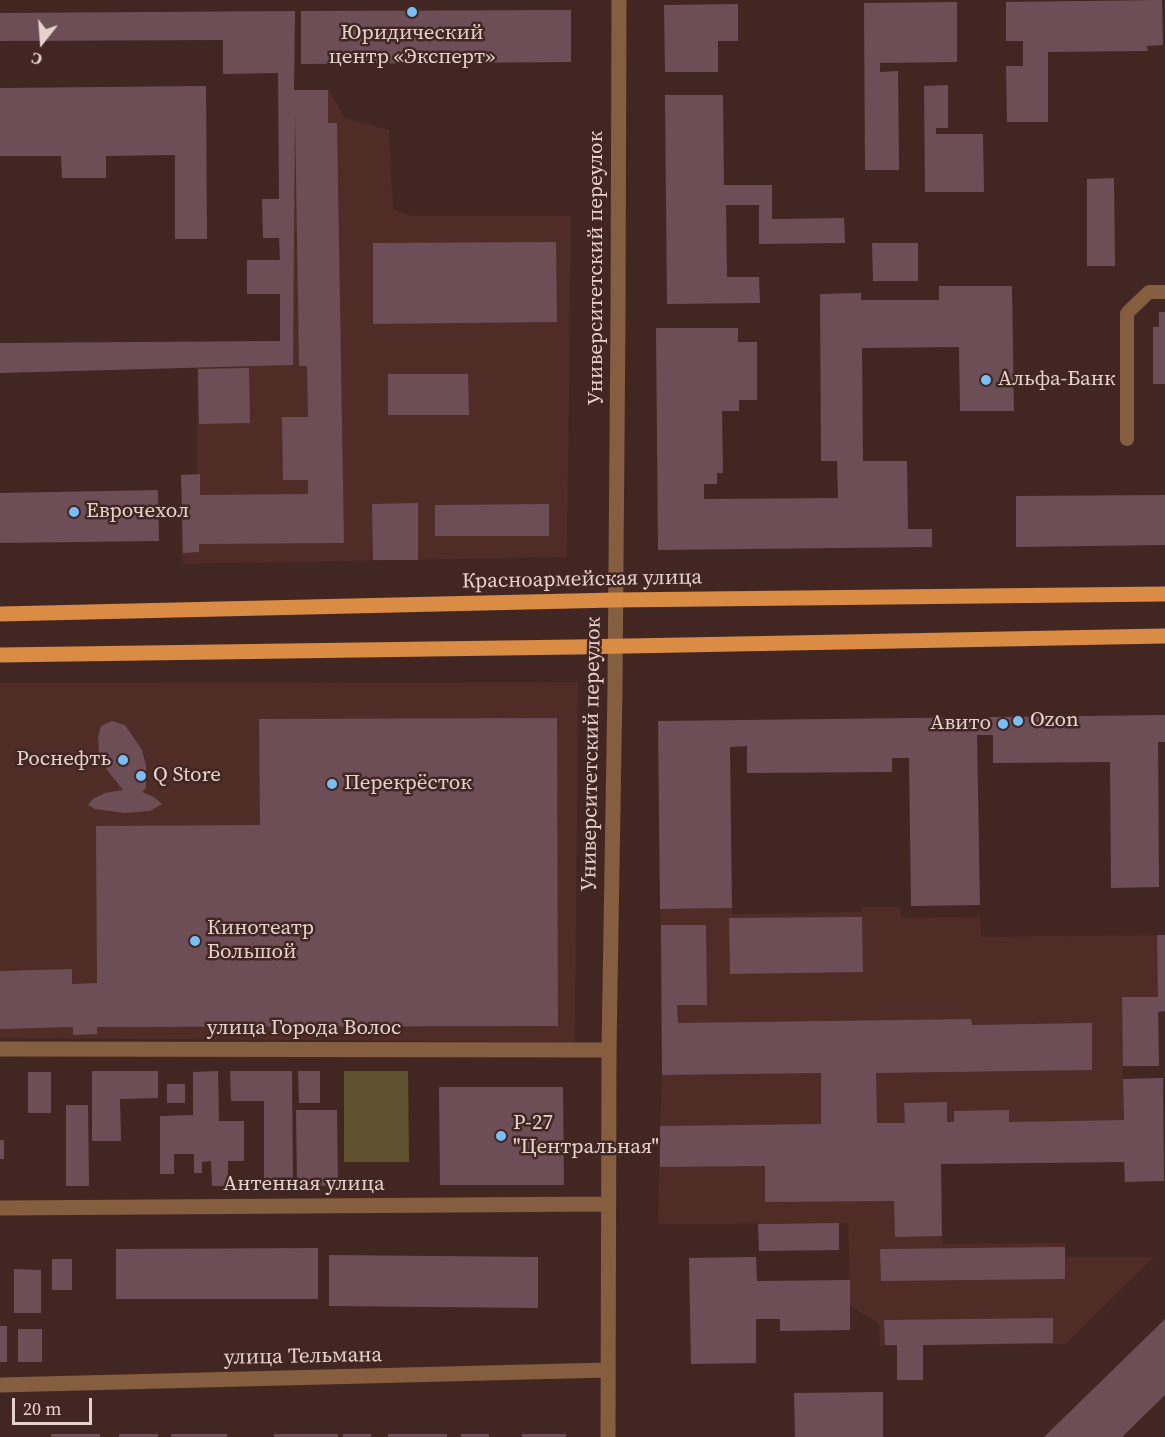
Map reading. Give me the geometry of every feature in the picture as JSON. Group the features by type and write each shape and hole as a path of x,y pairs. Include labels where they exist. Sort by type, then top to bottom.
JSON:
{"main road":[{"name":"Красноармейская улица","path":"0,614 615,600 1165,594"},
{"path":"0,655 1165,636"}],"street":[{"name":"Университетский переулок","path":"608,1437 609,1050 615,646 619,0"},
{"name":"улица Города Волос","path":"0,1049 609,1050"},
{"name":"Антенная улица","path":"0,1208 608,1204"},
{"name":"улица Тельмана","path":"0,1385 608,1370"}],"lane":[{"path":"1126,439 1127,314 1149,292 1165,292"}],"shaded area":[{"path":"329,90 345,118 389,130 393,209 411,216 571,216 567,557 183,564 182,482 197,480 197,368 292,365 294,92"},
{"path":"578,682 575,1042 0,1038 0,683"},
{"path":"861,907 900,907 901,918 980,917 981,937 1165,935 1165,993 1158,993 1159,1066 1123,1067 1124,1162 894,1164 895,1237 942,1236 943,1244 1065,1243 1066,1257 1154,1257 1065,1344 880,1346 879,1324 850,1306 848,1223 658,1224 662,1075 660,909 732,908 732,914 861,912"},
{"path":"344,1071 408,1071 409,1162 344,1162"}],"building":[{"path":"1162,0 1163,45 1147,46 1148,51 1048,52 1048,122 1007,122 1006,66 1023,66 1023,41 1006,41 1006,2"},
{"path":"957,2 957,62 880,63 880,72 898,71 899,170 865,170 864,3"},
{"path":"738,4 738,41 718,41 718,72 665,72 664,5"},
{"path":"571,10 571,62 301,64 301,11"},
{"path":"295,11 294,90 328,90 328,123 337,123 344,543 199,544 199,552 183,553 181,475 200,474 200,495 308,494 308,480 283,480 282,417 308,417 307,366 299,366 295,113 293,365 0,373 0,343 280,341 280,294 247,294 247,260 280,260 279,238 263,238 262,199 279,199 278,73 223,74 223,40 0,41 0,13"},
{"path":"948,85 948,128 936,128 936,134 983,134 984,192 925,192 924,86"},
{"path":"206,86 207,239 175,239 175,155 106,156 106,178 62,178 61,156 0,156 0,88"},
{"path":"665,95 723,95 724,185 772,185 772,219 844,218 845,243 759,244 759,205 726,205 727,277 759,277 760,303 667,304"},
{"path":"1114,178 1115,266 1087,266 1087,179"},
{"path":"556,242 557,322 373,324 373,243"},
{"path":"872,243 918,243 918,281 873,281"},
{"path":"939,286 1012,286 1014,411 960,411 959,347 862,348 863,461 907,461 908,529 932,529 932,547 658,550 656,328 738,328 738,342 757,342 757,400 739,400 739,411 722,411 723,473 717,473 717,484 704,484 704,499 838,498 837,461 821,461 820,294 861,293 861,300 939,300"},
{"path":"1159,312 1165,312 1165,384 1153,384 1153,327 1159,327"},
{"path":"249,368 250,423 199,424 198,369"},
{"path":"388,374 468,374 469,415 388,415"},
{"path":"158,490 159,541 0,543 0,493"},
{"path":"1165,495 1165,545 1016,547 1016,496"},
{"path":"418,503 418,560 373,560 372,504"},
{"path":"549,504 549,536 435,536 435,505"},
{"path":"1165,715 1165,742 1158,742 1159,887 1111,888 1110,762 993,763 993,735 977,735 980,905 911,906 909,758 892,758 892,772 747,773 747,746 730,747 732,908 660,909 658,721"},
{"path":"557,718 558,1026 97,1027 97,1034 73,1035 73,1027 0,1029 0,971 72,969 72,984 97,983 96,826 260,825 259,719"},
{"name":"Роснефть","path":"112,721 125,725 142,750 146,765 146,788 142,792 154,797 162,804 150,811 125,813 95,809 88,805 93,799 105,793 123,790 107,770 99,754 98,737 101,726"},
{"path":"862,917 863,972 730,974 729,918"},
{"path":"661,925 706,925 707,1005 677,1005 678,1023 971,1019 972,1025 1092,1023 1092,1070 876,1073 877,1123 905,1123 904,1103 947,1102 947,1122 954,1122 954,1111 1009,1110 1009,1122 1124,1120 1123,1079 1163,1078 1164,1181 1125,1182 1124,1162 941,1164 942,1236 895,1237 894,1201 765,1202 765,1166 660,1167 660,1126 821,1124 821,1073 662,1075"},
{"path":"1157,935 1165,935 1165,1011 1158,1012 1159,1066 1123,1066 1122,997 1158,997"},
{"path":"92,1071 158,1071 158,1098 120,1099 121,1141 92,1141"},
{"path":"218,1071 219,1121 244,1121 244,1161 228,1161 228,1186 212,1186 211,1161 202,1162 202,1173 194,1173 194,1154 174,1154 174,1174 160,1174 160,1116 193,1115 193,1072"},
{"path":"230,1071 292,1071 293,1186 264,1186 264,1101 231,1101"},
{"path":"298,1071 320,1071 320,1103 299,1103"},
{"path":"28,1072 51,1072 51,1113 28,1113"},
{"path":"167,1084 185,1084 185,1103 167,1103"},
{"name":"Р-27 \"Центральная\"","path":"439,1087 563,1087 564,1185 440,1185"},
{"path":"66,1105 88,1105 89,1186 66,1186"},
{"path":"296,1110 337,1110 338,1186 297,1185"},
{"path":"0,1140 4,1140 4,1159 0,1159"},
{"path":"839,1223 839,1250 759,1251 758,1224"},
{"path":"1065,1247 1065,1279 881,1281 880,1249"},
{"path":"318,1248 318,1299 116,1299 116,1249"},
{"path":"329,1255 538,1257 538,1308 329,1306"},
{"path":"756,1257 757,1281 850,1280 850,1330 780,1331 780,1319 756,1319 756,1363 691,1364 689,1258"},
{"path":"52,1259 72,1259 72,1290 52,1290"},
{"path":"14,1269 41,1270 41,1313 14,1313"},
{"path":"1053,1318 1053,1343 923,1345 923,1380 897,1380 897,1345 885,1345 884,1320"},
{"path":"1165,1319 1165,1395 1122,1437 1044,1437"},
{"path":"0,1326 7,1326 7,1362 0,1362"},
{"path":"18,1329 42,1329 42,1362 18,1362"},
{"path":"883,1392 883,1437 795,1437 794,1393"},
{"path":"51,1434 100,1434 100,1437 51,1437"},
{"path":"119,1434 158,1434 158,1437 119,1437"},
{"path":"171,1434 227,1434 227,1437 171,1437"},
{"path":"274,1434 338,1434 338,1437 274,1437"},
{"path":"343,1434 371,1434 371,1437 343,1437"},
{"path":"388,1434 447,1434 447,1437 388,1437"},
{"path":"461,1434 489,1434 489,1437 461,1437"},
{"path":"522,1434 566,1434 566,1437 522,1437"}],"place":[{"name":"Юридический центр «Эксперт»","path":"412,12"},
{"name":"Альфа-Банк","path":"986,380"},
{"name":"Еврочехол","path":"74,512"},
{"name":"Ozon","path":"1018,721"},
{"name":"Авито","path":"1003,724"},
{"name":"Роснефть","path":"123,760"},
{"name":"Q Store","path":"141,776"},
{"name":"Перекрёсток","path":"332,784"},
{"name":"Кинотеатр Большой","path":"195,941"},
{"name":"Р-27 \"Центральная\"","path":"501,1136"}]}
